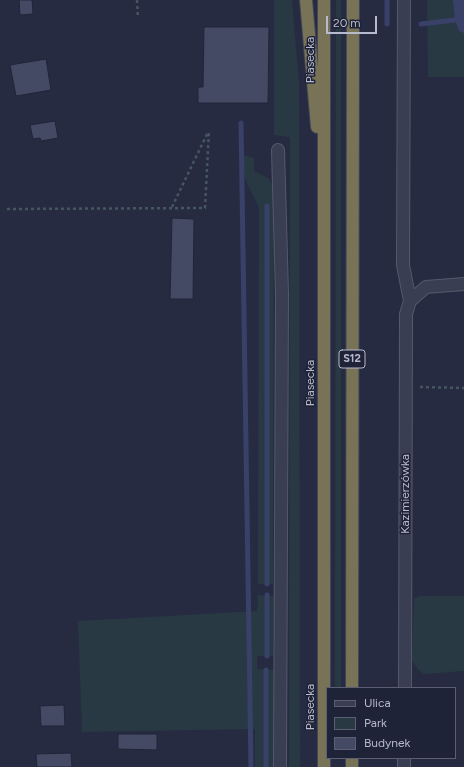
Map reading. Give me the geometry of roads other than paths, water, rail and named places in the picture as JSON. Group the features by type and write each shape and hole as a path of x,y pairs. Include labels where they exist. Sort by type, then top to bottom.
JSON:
{"highway":[{"path":"306,0 324,214"},
{"name":"Piasecka","path":"324,0 324,767"},
{"name":"S12","path":"352,687 353,0"}],"street":[{"path":"404,0 403,264 410,301"},
{"path":"278,150 282,294 280,767"},
{"path":"410,301 426,287 464,284"},
{"name":"Kazimierzówka","path":"405,687 405,387 406,314 410,301"}],"water":[{"path":"453,0 464,0 464,33 459,31 455,20"}],"waterway":[{"path":"387,0 387,24"},
{"path":"421,24 455,20"},
{"path":"241,123 251,767"},
{"path":"267,206 267,584"},
{"path":"267,595 267,656"},
{"path":"266,670 266,767"}]}
